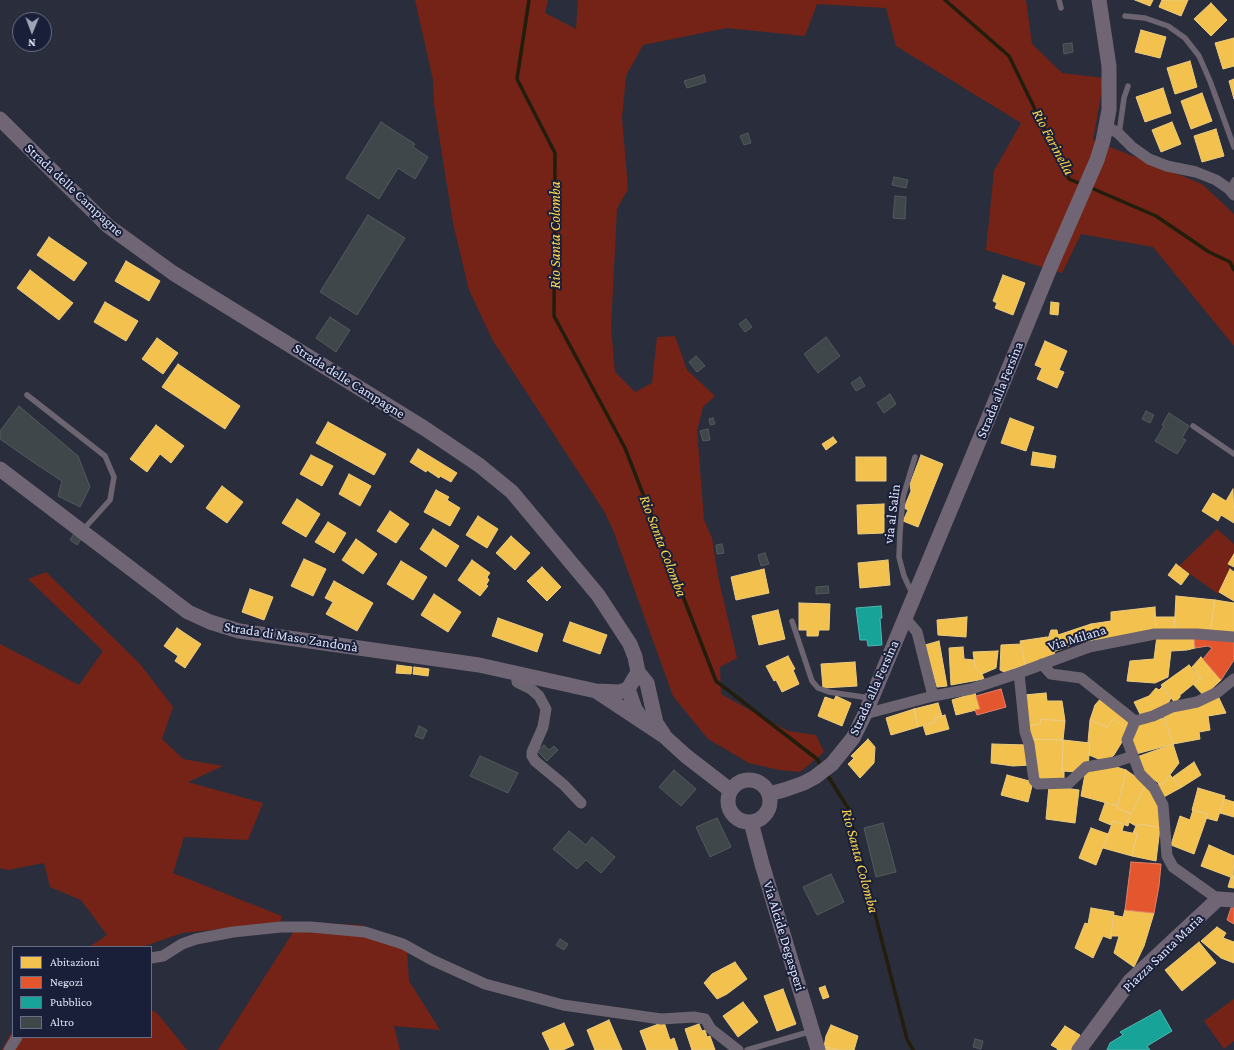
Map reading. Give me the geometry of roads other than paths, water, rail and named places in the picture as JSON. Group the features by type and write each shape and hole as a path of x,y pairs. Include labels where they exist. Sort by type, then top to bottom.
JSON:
{"street":[{"name":"Strada alla Fersina","path":"769,794 804,783 815,777 832,764 853,738 872,698 1052,261 1097,160 1113,131 1109,110 1109,66 1099,0"},
{"name":"Strada delle Campagne","path":"0,119 108,226 173,273 424,428 479,465 512,492 598,595 630,644 635,656 638,672"},
{"path":"1113,131 1149,159 1167,166 1196,172 1232,188"},
{"name":"Strada di Maso Zandonà","path":"0,469 188,612 210,622 239,631 479,664 596,691 619,692 628,688"},
{"path":"905,618 917,632 933,696"},
{"name":"Via Milana","path":"865,714 933,696 971,689 1090,647 1155,634 1197,634 1234,637"},
{"path":"1042,664 1052,674 1081,678 1135,721"},
{"path":"516,672 517,682 531,689 539,696 546,709 543,727 532,752 532,756 535,761 564,785 581,803"},
{"path":"628,688 638,672 647,683 656,723 664,736"},
{"path":"1019,673 1025,732 1030,744 1034,780 1038,784 1070,782 1086,767 1115,762 1133,756"},
{"path":"1135,721 1153,716 1172,707 1197,702 1218,692 1234,679"},
{"path":"628,688 652,706"},
{"path":"628,688 635,709 644,722"},
{"path":"596,691 664,736 686,756 730,790"},
{"path":"1135,721 1127,740 1140,774 1154,788 1163,805 1168,856 1173,867 1218,899 1234,900"},
{"path":"746,780 756,780 764,785 769,794 770,803 767,812 760,819 751,822 740,820 731,812 728,802 730,790 737,783 746,780"},
{"name":"Via Alcide Degasperi","path":"751,822 762,864 818,1050"},
{"name":"Piazza Santa Maria","path":"1080,1049 1130,981 1218,899"},
{"path":"152,958 163,956 182,944 196,939 233,932 281,927 311,927 365,932 403,944 432,960 485,984 563,1005 661,1018 694,1017 704,1019 711,1029 738,1050"},
{"path":"9,1050 16,1038"}],"lane":[{"path":"1059,0 1061,8"},
{"path":"1124,16 1145,18 1168,26 1185,38 1199,56 1210,81 1234,147"},
{"path":"1113,131 1128,86"},
{"path":"27,395 105,456 114,477 110,500 82,531"},
{"path":"1193,426 1234,454"},
{"name":"via al Salin","path":"914,597 904,576 899,557 903,497 915,457"},
{"path":"792,621 812,681 818,688 828,692 872,698"},
{"path":"747,1050 812,1031"}],"waterway":[{"name":"Rio Santa Colomba","path":"529,0 517,79 555,153 554,316 625,448 716,681 817,759 822,767"},
{"name":"Rio Farinella","path":"945,0 1009,56 1069,179 1083,185"},
{"name":"Rio Farinella","path":"1089,187 1156,216 1209,252 1230,262 1234,270"},
{"name":"Rio Santa Colomba","path":"826,773 848,808 907,1039 913,1050"}]}
